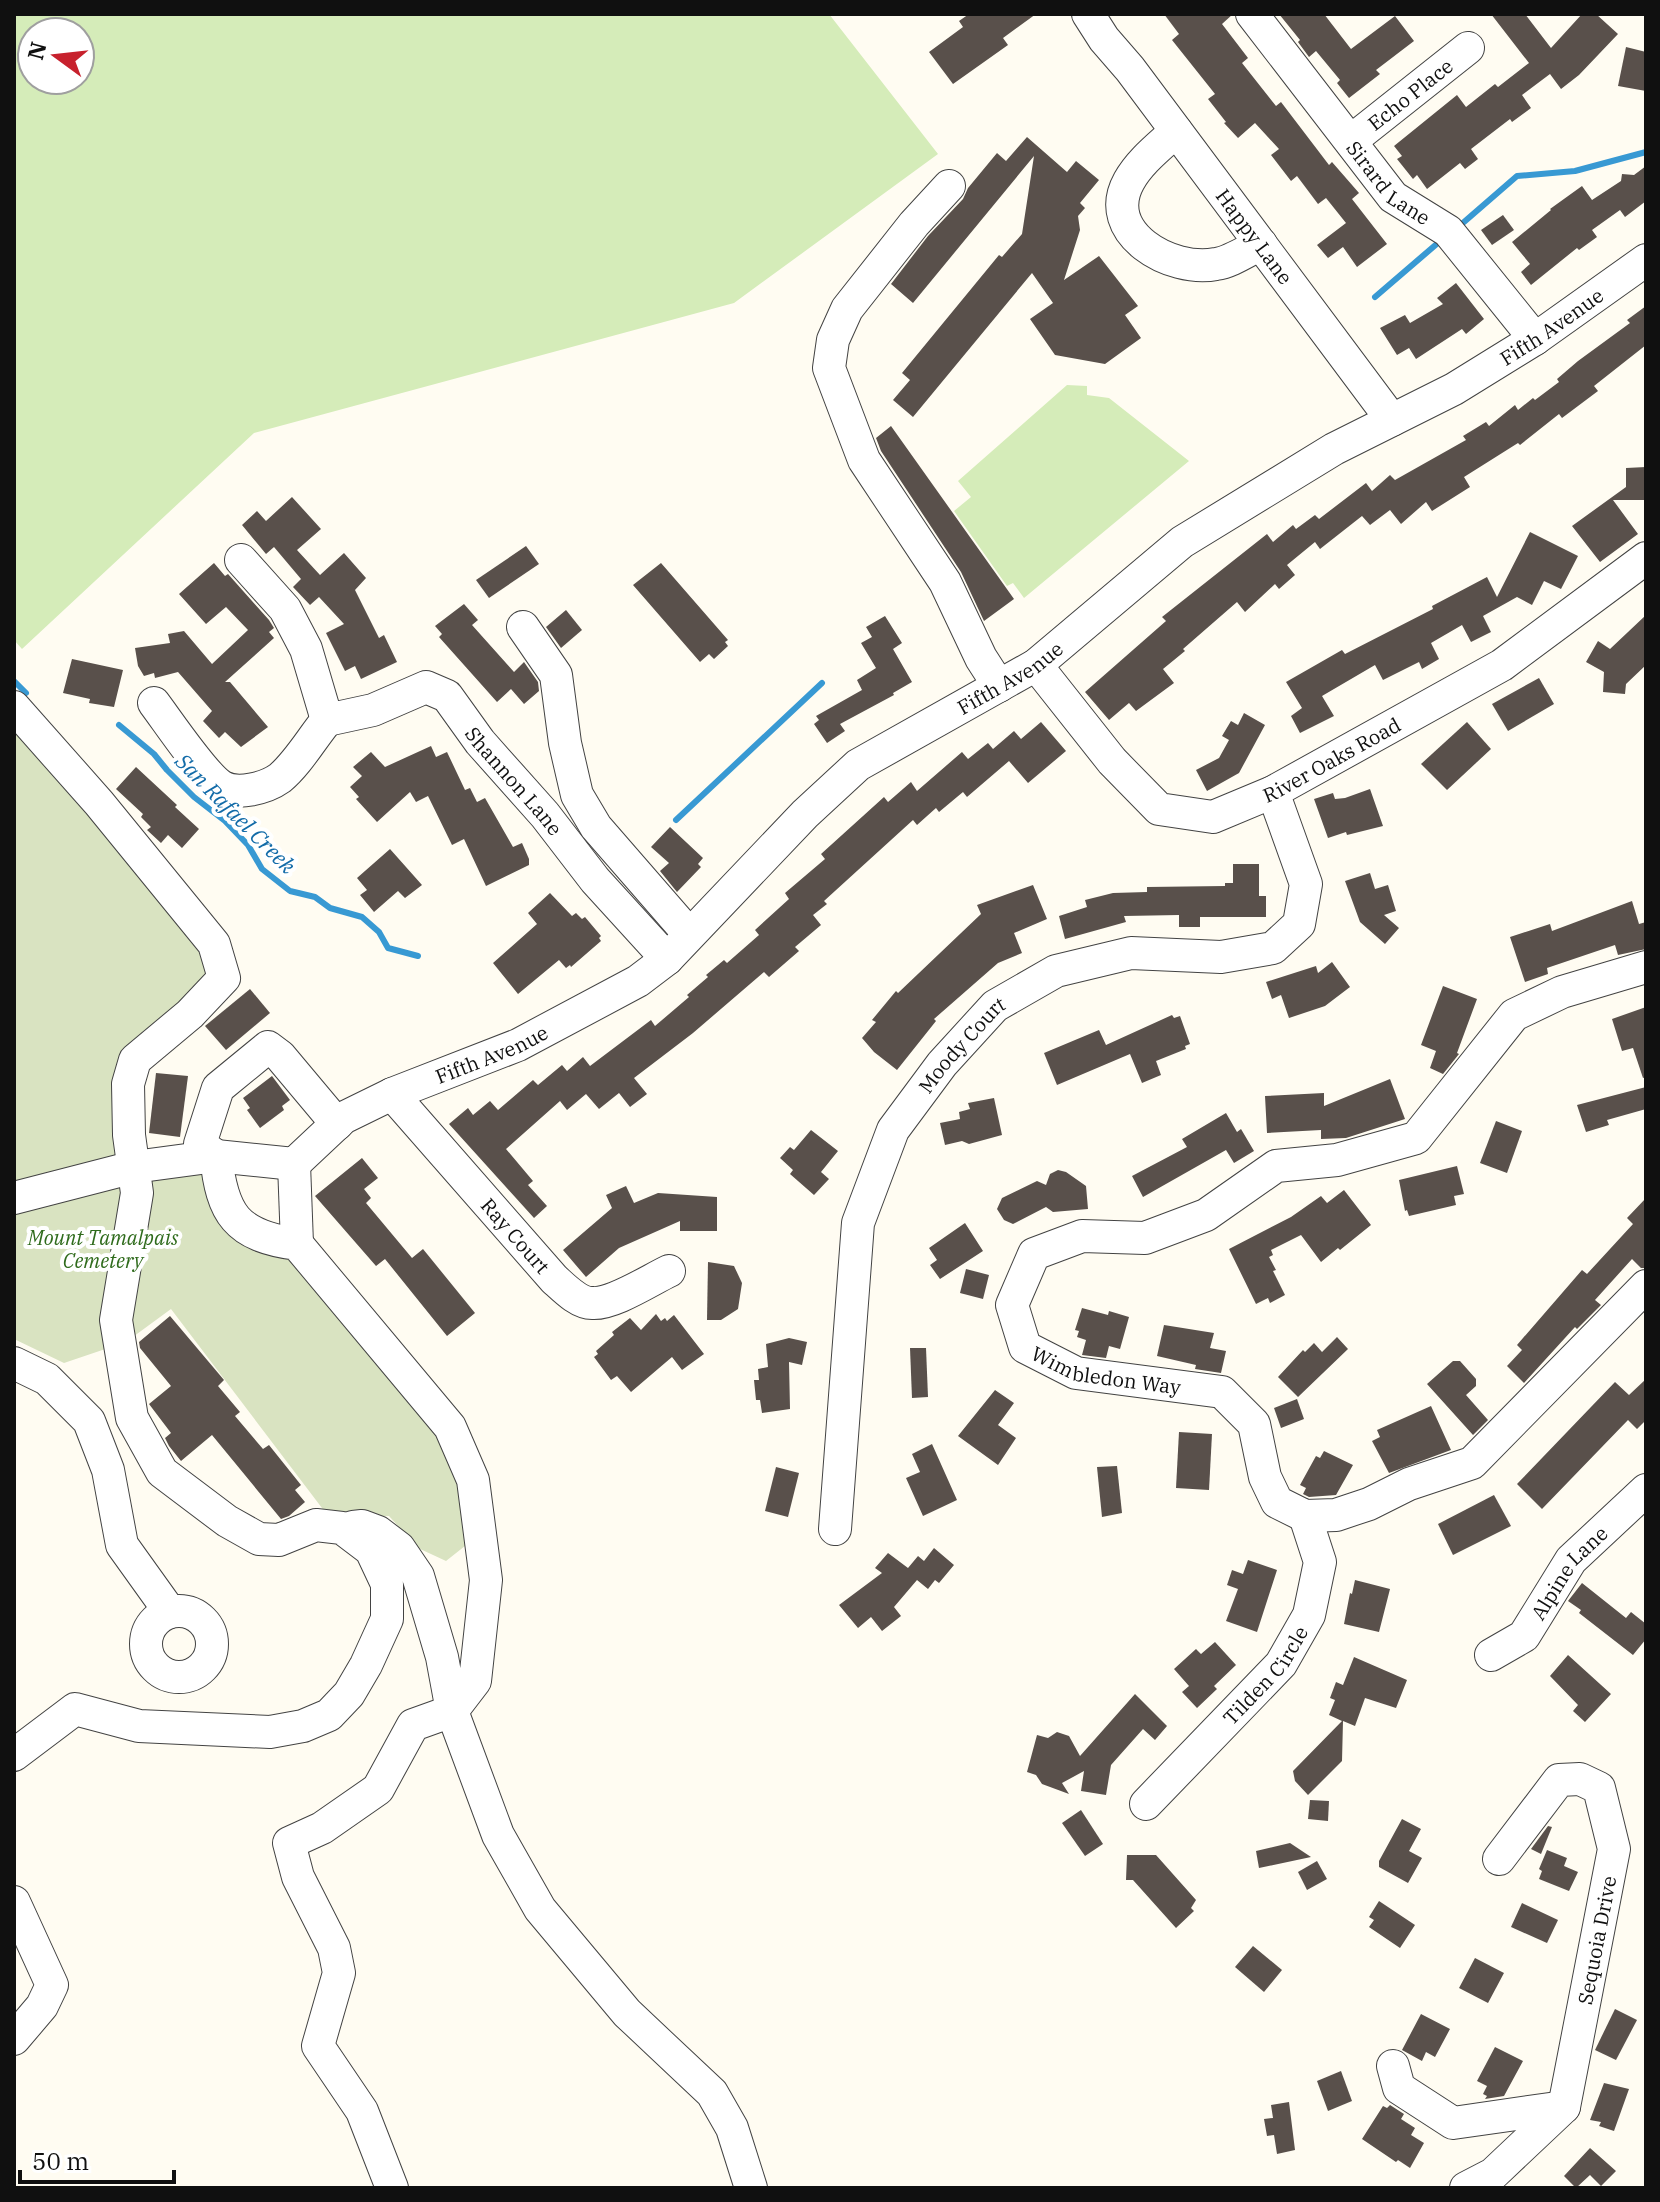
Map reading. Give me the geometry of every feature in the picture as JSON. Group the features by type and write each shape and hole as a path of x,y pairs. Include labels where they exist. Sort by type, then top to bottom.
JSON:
{"street":[{"name":"Happy Lane","path":"1088,14 1392,420"},
{"name":"Sirard Lane","path":"1252,14 1393,197 1448,231 1535,339"},
{"name":"Echo Place","path":"1352,140 1468,48"},
{"path":"1176,131 1141,164 1128,182 1122,202 1123,221 1132,236 1157,253 1185,265 1217,264 1261,244"},
{"path":"949,186 914,224 847,309 833,340 829,368 864,460 945,582 981,658 999,686"},
{"name":"Fifth Avenue","path":"294,1164 343,1118 389,1096 518,1045 638,981 667,959 805,814 858,765 1036,665 1182,542 1334,449 1454,389 1535,339 1646,260"},
{"name":"River Oaks Road","path":"1036,665 1112,761 1159,809 1213,817 1273,792 1502,665 1646,558"},
{"path":"154,703 207,771 222,787 229,789 265,788 282,776 327,720 306,649 292,622 285,609 241,560"},
{"path":"523,627 556,675 565,743 577,795 596,827 689,934"},
{"name":"Shannon Lane","path":"327,720 373,710 426,687 447,696 480,742 545,815 595,880 667,959"},
{"path":"14,707 99,803 214,944 224,978 190,1014 135,1060 128,1084 129,1135 137,1193 116,1320 132,1418 162,1472 227,1521 259,1539 279,1540 316,1525 342,1528 362,1526 378,1532 399,1548 418,1576 442,1657 452,1711 498,1835 540,1909 627,2013 712,2093 732,2128 751,2188"},
{"name":"Moody Court","path":"835,1529 858,1223 893,1130 942,1064 995,1006 1056,971 1131,953 1221,957 1273,948 1299,924 1306,884 1273,792"},
{"name":"Wimbledon Way","path":"1305,1516 1277,1502 1265,1477 1254,1424 1222,1392 1076,1373 1025,1347 1012,1305 1034,1254 1082,1236 1145,1238 1206,1215 1276,1166 1337,1160 1416,1138 1514,1015 1562,992 1646,967"},
{"path":"297,1244 270,1241 233,1219 220,1192 216,1156 200,1144 218,1088 268,1047 280,1056 337,1124"},
{"name":"Ray Court","path":"389,1096 554,1279 580,1300 591,1304 605,1301 669,1271"},
{"path":"14,1198 134,1167 216,1156 294,1164 297,1244 450,1427 473,1480 486,1580 475,1681 452,1711 413,1725 378,1789 322,1828 289,1843 298,1877 334,1948 339,1973 318,2046 362,2111 392,2188"},
{"path":"1305,1516 1336,1515 1369,1504 1409,1484 1472,1463 1646,1286"},
{"path":"14,1363 47,1379 89,1421 108,1470 122,1545 170,1612"},
{"name":"Alpine Lane","path":"1491,1655 1524,1636 1571,1560 1646,1490"},
{"name":"Tilden Circle","path":"1146,1804 1281,1664 1309,1615 1320,1562 1305,1516"},
{"path":"14,1755 75,1709 139,1726 270,1732 303,1726 329,1715 349,1694 387,1619 387,1584 371,1550 342,1528"},
{"path":"180,1611 199,1618 211,1635 212,1646 205,1665 187,1676 165,1674 149,1658 146,1647 152,1625 170,1612 180,1611"},
{"path":"187,1676 200,1729"},
{"name":"Sequoia Drive","path":"1499,1859 1559,1780 1580,1779 1599,1788 1614,1849 1564,2107"},
{"path":"14,1902 52,1985 42,2006 14,2039"},
{"path":"1393,2066 1399,2088 1453,2123 1564,2107"},
{"path":"1466,2188 1493,2174 1564,2107"}],"green space":[{"path":"14,14 829,14 938,154 734,303 254,433 22,649 14,640"},
{"path":"1067,385 1087,386 1087,395 1109,398 1189,461 1024,598 1013,583 1007,586 954,511 971,497 958,481"},
{"name":"Mount Tamalpais Cemetery","path":"14,720 211,955 213,978 128,1053 121,1160 204,1174 289,1258 435,1426 461,1482 470,1542 446,1561 418,1548 389,1516 354,1517 325,1512 171,1309 126,1342 64,1363 14,1339"}],"building":[{"path":"969,14 1036,14 1003,38 1008,45 953,84 929,52 963,27 959,21"},
{"path":"1164,14 1233,14 1222,24 1248,58 1242,63 1276,106 1281,102 1329,165 1332,162 1359,193 1352,199 1387,244 1357,267 1343,247 1328,258 1317,245 1346,223 1326,198 1318,204 1297,176 1291,181 1271,155 1279,149 1255,123 1238,138 1224,123 1208,99 1215,94 1172,40 1179,34"},
{"path":"1279,14 1324,14 1351,49 1395,16 1414,41 1376,70 1380,74 1349,98 1337,83 1340,80 1316,51 1309,57"},
{"path":"1491,14 1525,14 1551,48 1582,14 1596,14 1618,34 1579,75 1561,89 1550,74 1522,95 1531,108 1512,122 1510,119 1471,149 1478,159 1465,169 1460,163 1427,189 1417,175 1413,179 1397,159 1402,156 1394,146 1457,95 1466,107 1529,63"},
{"path":"1626,47 1646,52 1646,91 1618,86"},
{"path":"1027,137 1067,172 1076,161 1099,180 1080,203 1085,208 1078,216 1080,230 1064,280 1099,256 1138,306 1125,315 1141,338 1105,364 1055,355 1030,319 1053,303 1032,273 913,417 893,400 910,380 902,373 999,255 1002,257 1022,234 1034,156 913,303 891,284 928,236 963,199 968,188 997,153 1006,161"},
{"path":"1646,166 1646,201 1625,217 1620,210 1592,230 1597,237 1579,250 1577,248 1531,285 1521,272 1530,264 1512,242 1582,186 1592,200 1621,181 1622,174 1634,175"},
{"path":"1503,215 1514,230 1492,245 1481,230"},
{"path":"1456,283 1484,319 1466,334 1462,329 1416,359 1409,348 1397,355 1380,328 1405,315 1410,323 1443,304 1437,298"},
{"path":"1646,306 1646,345 1594,386 1598,391 1562,418 1559,414 1520,445 1518,443 1464,477 1470,487 1432,511 1426,502 1401,524 1390,510 1370,525 1362,516 1320,549 1315,542 1287,565 1295,575 1279,589 1275,584 1245,612 1237,602 1183,649 1185,651 1163,669 1174,683 1136,711 1129,703 1109,720 1085,692 1166,621 1162,617 1267,534 1273,542 1293,525 1296,529 1315,515 1319,519 1366,483 1372,491 1390,475 1395,480 1466,440 1463,436 1486,422 1489,426 1515,405 1518,410 1533,398 1535,400 1559,382 1557,379 1578,361 1630,323 1627,320"},
{"path":"891,426 1014,599 984,621 961,572 881,451 876,438"},
{"path":"1646,467 1646,500 1613,500 1638,534 1600,562 1572,526 1626,487 1626,468"},
{"path":"292,497 321,529 297,550 320,575 344,553 366,578 355,590 379,638 384,635 397,662 361,679 355,666 345,671 326,633 344,624 319,597 310,605 293,587 301,579 274,547 266,554 242,525 257,511 266,521"},
{"path":"1530,532 1578,556 1561,589 1544,581 1532,605 1517,597 1483,616 1491,632 1471,642 1462,625 1431,643 1439,659 1422,669 1419,662 1383,680 1375,665 1322,696 1334,716 1300,733 1291,716 1302,708 1286,682 1342,650 1345,654 1433,609 1432,606 1487,577 1497,597"},
{"path":"526,546 539,564 489,598 476,580"},
{"path":"214,563 225,576 228,574 274,628 269,632 274,638 225,682 230,682 268,727 241,747 225,732 219,738 203,721 212,711 178,672 155,678 154,673 144,676 138,666 135,648 170,643 168,634 184,631 212,664 248,630 226,607 206,624 179,594"},
{"path":"661,563 728,640 725,642 728,646 714,659 709,654 700,662 633,585"},
{"path":"464,604 478,620 472,625 514,672 524,662 538,682 539,691 524,704 511,689 497,702 439,637 442,634 435,626"},
{"path":"566,610 582,630 561,648 546,627"},
{"path":"1646,615 1646,665 1626,684 1625,694 1603,692 1604,672 1586,662 1598,641 1610,649"},
{"path":"885,616 902,643 893,649 912,682 840,724 845,731 827,743 814,724 819,720 816,716 862,690 857,680 876,668 861,643 872,637 866,627"},
{"path":"72,659 123,670 114,707 89,703 90,699 63,693"},
{"path":"1539,678 1554,704 1508,731 1492,704"},
{"path":"1244,713 1265,725 1239,773 1207,791 1196,770 1219,758 1229,740 1222,736 1231,721 1238,725"},
{"path":"1041,722 1066,751 1028,783 1009,761 967,797 963,792 939,812 936,808 917,825 913,820 824,901 827,904 813,915 821,925 795,947 799,951 769,977 764,972 693,1033 634,1078 647,1094 630,1107 619,1093 599,1109 586,1094 567,1110 560,1101 506,1149 533,1181 528,1185 547,1206 534,1218 449,1124 468,1108 473,1115 490,1101 498,1110 533,1080 538,1085 562,1065 567,1071 583,1057 590,1066 651,1020 655,1026 689,997 687,995 708,977 706,975 724,960 727,963 759,935 755,930 789,899 785,893 825,859 821,854 884,797 888,802 911,782 917,791 962,752 968,759 988,743 993,749 1014,731 1021,739"},
{"path":"1467,722 1491,749 1447,790 1421,764"},
{"path":"431,746 436,757 447,752 465,790 470,788 477,802 485,798 513,847 522,843 529,865 486,886 464,839 452,845 428,796 416,802 410,792 377,822 356,799 359,797 350,787 362,776 353,767 371,752 385,767"},
{"path":"136,767 199,829 182,848 168,835 161,843 147,830 151,827 141,817 143,814 116,789"},
{"path":"1370,789 1383,826 1328,838 1314,799 1333,793 1335,799 1345,798"},
{"path":"670,827 703,858 698,864 701,867 677,892 660,871 669,863 651,847"},
{"path":"390,849 422,885 405,898 398,891 374,912 360,895 367,890 357,878"},
{"path":"1233,864 1259,864 1259,896 1266,896 1266,917 1200,917 1200,927 1179,927 1179,915 1124,916 1126,922 1065,939 1059,916 1087,907 1085,900 1113,893 1147,892 1147,887 1225,886 1225,883 1233,883"},
{"path":"1370,873 1375,889 1388,885 1396,911 1384,915 1399,928 1385,944 1360,922 1345,881"},
{"path":"1033,885 1047,919 1014,933 1022,953 998,963 934,1019 936,1021 897,1070 874,1052 862,1038 876,1022 872,1020 896,991 898,993 981,914 977,905"},
{"path":"550,893 572,916 576,913 582,919 585,917 601,936 601,941 571,967 566,968 559,960 518,994 493,963 537,924 528,913"},
{"path":"1632,901 1639,924 1646,922 1646,949 1618,955 1615,945 1547,968 1548,974 1525,982 1510,937 1550,924 1552,931"},
{"path":"1332,962 1350,987 1325,1006 1289,1018 1281,995 1272,999 1266,982 1316,966 1318,973"},
{"path":"1443,986 1477,999 1459,1054 1443,1074 1430,1068 1436,1051 1421,1045"},
{"path":"250,989 270,1013 226,1050 205,1026"},
{"path":"1646,1007 1646,1077 1643,1078 1633,1048 1622,1051 1612,1019"},
{"path":"1172,1015 1174,1018 1180,1016 1190,1044 1185,1046 1186,1049 1156,1061 1161,1075 1142,1083 1130,1054 1057,1085 1044,1053 1099,1030 1106,1045"},
{"path":"156,1073 188,1076 180,1137 149,1133"},
{"path":"272,1076 290,1100 282,1106 284,1110 260,1128 247,1110 250,1108 243,1098"},
{"path":"1390,1079 1405,1119 1346,1138 1321,1139 1321,1130 1267,1133 1265,1096 1324,1093 1324,1106"},
{"path":"1646,1087 1646,1109 1607,1120 1609,1125 1586,1132 1577,1105"},
{"path":"994,1098 1002,1135 969,1144 962,1141 945,1145 940,1123 960,1119 959,1112 970,1109 968,1103"},
{"path":"1226,1113 1237,1132 1241,1129 1254,1151 1234,1163 1226,1150 1143,1197 1132,1176 1187,1147 1182,1139"},
{"path":"1496,1121 1522,1131 1507,1173 1480,1163"},
{"path":"811,1130 838,1151 821,1172 829,1179 814,1195 790,1174 793,1170 780,1158 790,1147 794,1150"},
{"path":"362,1158 378,1178 364,1189 371,1198 366,1203 412,1258 423,1249 475,1313 447,1336 385,1259 376,1266 315,1196"},
{"path":"1457,1166 1464,1194 1454,1196 1456,1205 1409,1216 1405,1211 1399,1180"},
{"path":"1058,1170 1086,1186 1088,1209 1053,1212 1046,1207 1013,1224 1004,1220 997,1209 1002,1198 1037,1181 1046,1185 1050,1174"},
{"path":"626,1186 634,1203 658,1193 717,1197 717,1231 680,1231 680,1221 619,1248 586,1277 563,1250 612,1208 606,1195"},
{"path":"1344,1190 1371,1225 1321,1262 1301,1235 1271,1250 1273,1255 1269,1257 1276,1270 1273,1271 1285,1295 1270,1303 1268,1298 1256,1304 1229,1249 1291,1217 1321,1196 1327,1203"},
{"path":"1646,1198 1646,1268 1641,1268 1632,1259 1595,1300 1601,1305 1577,1329 1575,1327 1524,1383 1507,1366 1522,1350 1517,1345 1582,1270 1587,1274 1633,1224 1627,1218"},
{"path":"965,1223 983,1251 940,1279 930,1265 937,1260 929,1248"},
{"path":"708,1262 734,1266 742,1283 738,1309 721,1320 707,1320"},
{"path":"966,1269 989,1275 983,1299 960,1293"},
{"path":"1082,1308 1129,1317 1120,1349 1109,1346 1106,1358 1082,1355 1086,1340 1077,1337 1079,1331 1075,1330"},
{"path":"656,1314 661,1321 665,1318 667,1321 674,1315 704,1354 682,1370 672,1357 631,1392 617,1376 611,1380 594,1357 598,1354 596,1351 614,1335 612,1332 630,1318 641,1330"},
{"path":"170,1316 224,1380 218,1386 240,1412 235,1416 263,1449 269,1445 301,1485 295,1490 305,1502 289,1516 281,1519 212,1435 181,1461 169,1446 165,1438 171,1433 149,1404 171,1386 140,1348 139,1342"},
{"path":"1164,1325 1214,1333 1210,1348 1226,1351 1221,1373 1195,1369 1196,1365 1157,1356"},
{"path":"1337,1337 1348,1349 1298,1397 1278,1377 1303,1350 1305,1352 1314,1343 1322,1352"},
{"path":"789,1338 807,1342 802,1365 789,1362 790,1409 762,1413 760,1400 756,1400 754,1380 759,1380 758,1369 768,1367 766,1344"},
{"path":"910,1348 926,1348 928,1397 912,1398"},
{"path":"1453,1361 1460,1361 1476,1379 1476,1386 1466,1395 1488,1420 1473,1435 1427,1384"},
{"path":"1646,1379 1646,1420 1637,1429 1628,1420 1542,1509 1517,1484 1615,1382 1629,1395"},
{"path":"995,1390 1014,1403 998,1425 1016,1438 998,1465 958,1436"},
{"path":"1297,1399 1304,1419 1281,1428 1274,1408"},
{"path":"1431,1406 1451,1450 1389,1473 1372,1441 1380,1437 1377,1430"},
{"path":"1179,1432 1212,1434 1209,1490 1176,1488"},
{"path":"932,1444 957,1500 923,1516 906,1478 920,1472 912,1454"},
{"path":"1324,1451 1353,1465 1336,1495 1309,1497 1303,1494 1306,1488 1300,1485 1316,1456 1320,1458"},
{"path":"1117,1466 1122,1513 1102,1517 1097,1467"},
{"path":"776,1467 799,1473 788,1517 765,1511"},
{"path":"1494,1495 1511,1526 1453,1555 1438,1524"},
{"path":"934,1548 954,1565 939,1583 935,1580 928,1589 917,1580 894,1607 901,1616 882,1631 871,1617 858,1628 839,1605 882,1573 875,1568 888,1553 908,1568 918,1556 924,1561"},
{"path":"1248,1560 1277,1570 1257,1632 1226,1621 1238,1589 1227,1585 1232,1570 1243,1574"},
{"path":"1355,1580 1390,1589 1379,1632 1344,1624"},
{"path":"1582,1583 1626,1618 1631,1612 1646,1624 1646,1639 1633,1655 1568,1601"},
{"path":"1215,1642 1236,1665 1197,1708 1182,1692 1189,1686 1174,1669 1196,1649 1201,1654"},
{"path":"1568,1655 1611,1694 1585,1722 1573,1711 1578,1705 1550,1676"},
{"path":"1354,1657 1407,1680 1396,1708 1365,1698 1355,1726 1343,1721 1342,1761 1308,1795 1295,1781 1293,1771 1342,1721 1329,1715 1335,1700 1330,1698 1336,1682 1343,1685"},
{"path":"1135,1694 1167,1726 1155,1740 1143,1729 1111,1765 1106,1795 1081,1791 1084,1771 1062,1783 1069,1794 1042,1784 1036,1775 1027,1772 1037,1735 1048,1738 1057,1732 1069,1736 1080,1756"},
{"path":"1310,1800 1329,1801 1328,1821 1308,1819"},
{"path":"1081,1810 1103,1844 1085,1856 1062,1823"},
{"path":"1402,1819 1421,1829 1409,1851 1422,1858 1408,1883 1379,1867 1379,1861"},
{"path":"1548,1826 1552,1827 1541,1854 1531,1849"},
{"path":"1290,1843 1311,1857 1259,1868 1256,1851"},
{"path":"1547,1850 1567,1858 1564,1866 1578,1872 1569,1891 1539,1879 1542,1871 1539,1869"},
{"path":"1127,1855 1156,1855 1196,1900 1191,1908 1194,1911 1176,1928 1133,1880 1126,1880"},
{"path":"1317,1861 1327,1879 1307,1890 1298,1872"},
{"path":"1379,1901 1415,1925 1400,1948 1369,1927 1374,1920 1369,1917"},
{"path":"1522,1903 1558,1920 1547,1943 1511,1927"},
{"path":"1253,1946 1282,1970 1264,1992 1235,1967"},
{"path":"1475,1958 1504,1973 1488,2003 1459,1988"},
{"path":"1615,2009 1637,2020 1616,2060 1595,2050"},
{"path":"1421,2014 1450,2029 1435,2057 1426,2052 1422,2061 1402,2050"},
{"path":"1495,2047 1523,2061 1504,2096 1485,2099 1487,2096 1483,2094 1487,2086 1477,2081"},
{"path":"1341,2071 1352,2101 1328,2111 1317,2081"},
{"path":"1604,2083 1629,2089 1614,2131 1599,2126 1601,2122 1590,2120"},
{"path":"1289,2102 1295,2150 1277,2154 1274,2135 1267,2136 1264,2119 1273,2118 1271,2105"},
{"path":"1390,2105 1404,2114 1401,2119 1415,2128 1411,2135 1424,2143 1410,2168 1362,2139 1383,2106 1387,2108"},
{"path":"1590,2148 1616,2171 1601,2186 1590,2175 1576,2188 1564,2176"}],"waterway":[{"name":"San Rafael Creek","path":"1464,222 1517,176 1575,171 1646,152"},
{"name":"San Rafael Creek","path":"1375,297 1439,242"},
{"name":"San Rafael Creek","path":"14,681 26,693"},
{"name":"San Rafael Creek","path":"676,820 822,683"},
{"name":"San Rafael Creek","path":"119,725 154,754 194,797 225,821 248,845 262,869 290,891 315,897 330,908 362,917 379,932 388,948 418,956"}]}
